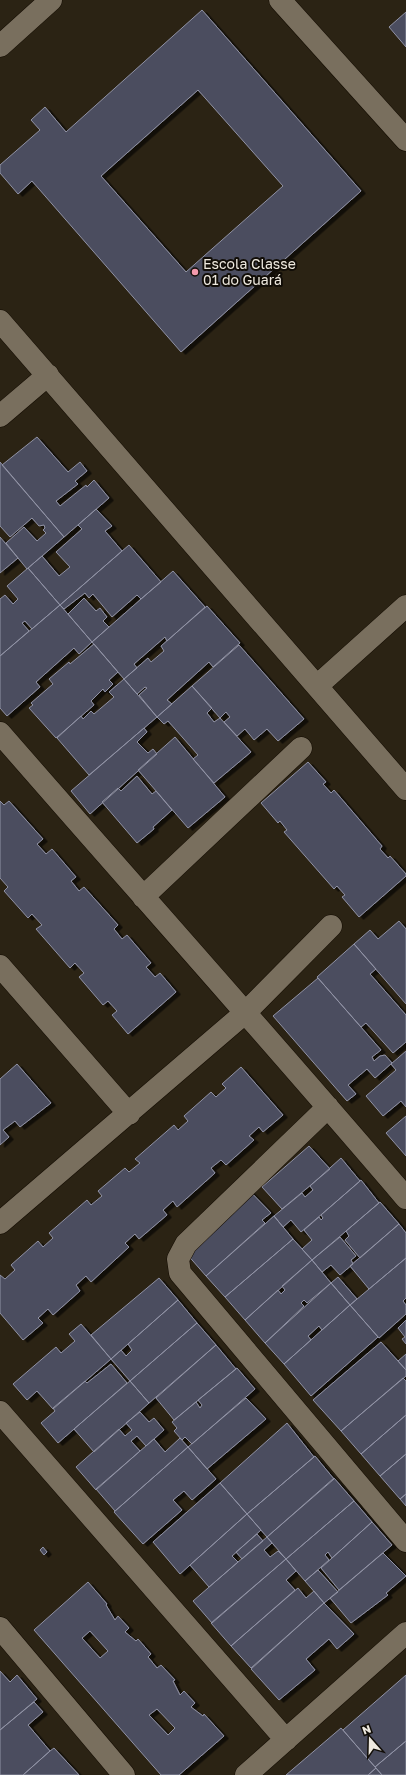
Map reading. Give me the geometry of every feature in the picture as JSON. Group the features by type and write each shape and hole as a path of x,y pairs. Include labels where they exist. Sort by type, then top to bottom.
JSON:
{"street":[{"path":"0,46 51,0"},
{"path":"280,0 406,140"},
{"path":"0,320 406,788"},
{"path":"0,416 48,375"},
{"path":"317,686 406,606"},
{"path":"0,733 143,897 246,1012 406,1198"},
{"path":"143,897 301,748"},
{"path":"0,1223 129,1114 246,1012 331,926"},
{"path":"0,966 129,1114"},
{"path":"328,1107 186,1244 178,1259 180,1273 406,1541"},
{"path":"0,1412 286,1740"},
{"path":"0,1628 124,1775"},
{"path":"246,1775 406,1634"}],"building":[{"path":"202,10 361,191 181,352 32,181 18,194 0,173 0,165 40,130 31,120 45,107 66,132","holes":["198,90 283,186 186,272 101,176"]},
{"path":"406,12 406,47 389,27"},
{"path":"37,437 68,472 80,462 87,471 75,481 78,484 56,501 60,506 86,485 87,487 94,480 109,498 64,537 2,465"},
{"path":"0,462 64,537 27,569 6,543 24,527 37,541 46,533 43,530 45,528 44,525 39,526 32,518 10,537 0,526"},
{"path":"96,509 112,526 105,531 122,551 60,605 28,568 42,556 59,576 70,567 56,552 82,529 78,525"},
{"path":"0,537 18,558 0,573"},
{"path":"129,545 161,582 141,599 137,595 112,617 93,594 89,598 85,593 64,609 60,605"},
{"path":"28,568 60,605 32,629 25,621 22,623 29,631 0,656 0,599 5,595 13,604 18,599 7,586"},
{"path":"173,571 205,607 167,641 165,637 134,664 137,668 124,679 92,642"},
{"path":"84,598 96,611 100,608 107,617 103,621 109,627 92,642 68,614"},
{"path":"60,605 92,642 79,654 74,648 36,682 40,687 7,716 0,708 0,656"},
{"path":"207,606 240,643 213,667 209,662 167,700 172,704 157,717 139,695 147,688 145,687 137,694 124,679 148,658 151,662 164,651 161,646"},
{"path":"94,644 118,672 109,680 113,684 105,692 103,689 91,701 94,705 56,738 29,708 33,705 31,703 53,684 49,679"},
{"path":"239,645 304,719 278,741 267,729 254,740 245,729 237,736 224,722 230,717 226,712 220,718 192,686"},
{"path":"124,679 157,717 89,775 57,738 81,716 83,719 91,711 94,714 114,697 109,692"},
{"path":"192,686 212,708 207,713 214,722 220,718 251,752 214,783 193,759 198,755 168,721 164,724 157,717"},
{"path":"144,728 147,732 137,742 148,753 153,749 157,754 90,814 71,791"},
{"path":"175,737 225,797 188,828 138,770"},
{"path":"308,762 326,782 323,784 331,793 334,790 382,846 380,849 388,858 390,856 406,874 406,876 359,917 342,897 345,895 337,886 334,889 284,832 287,830 280,821 278,823 261,803"},
{"path":"137,776 152,794 156,791 172,810 153,827 154,829 137,843 102,802 118,788 121,791"},
{"path":"0,801 4,805 9,801 43,839 37,844 46,854 52,849 76,877 71,881 79,891 84,887 118,925 114,929 122,939 127,935 151,963 146,967 155,977 160,973 176,992 128,1034 112,1015 117,1011 108,1001 103,1005 79,977 84,973 75,963 70,968 36,929 42,925 32,914 28,918 4,891 8,887 0,878"},
{"path":"399,921 406,929 406,1004 354,944 370,930 378,939"},
{"path":"354,944 376,969 370,974 406,1015 406,1042 393,1053 366,1023 361,1027 317,977"},
{"path":"318,978 381,1050 372,1057 374,1061 380,1056 385,1055 392,1063 375,1078 367,1069 348,1085 356,1094 347,1101 273,1016"},
{"path":"406,1051 406,1107 401,1101 383,1116 366,1096 396,1070 391,1064"},
{"path":"17,1064 51,1103 20,1127 15,1121 3,1130 9,1137 0,1145 0,1079"},
{"path":"241,1067 283,1115 263,1132 259,1127 249,1136 254,1140 226,1165 221,1160 211,1168 215,1173 177,1207 173,1201 163,1210 167,1215 139,1239 135,1234 125,1243 129,1247 91,1282 86,1276 76,1285 80,1291 53,1315 48,1309 38,1318 43,1323 23,1340 0,1313 0,1275 5,1279 15,1270 11,1265 38,1241 43,1247 53,1238 49,1233 87,1200 91,1205 102,1196 98,1191 125,1168 129,1172 140,1163 135,1159 174,1125 178,1130 188,1121 184,1116 211,1092 216,1097 226,1088 222,1084"},
{"path":"406,1116 406,1156 386,1133"},
{"path":"309,1146 330,1169 282,1209 262,1187"},
{"path":"341,1158 360,1181 301,1232 291,1220 283,1227 274,1216 302,1193 305,1197 313,1190 310,1186"},
{"path":"361,1180 379,1203 312,1260 302,1249 312,1240 304,1230 319,1217 321,1220 323,1218 321,1215"},
{"path":"243,1184 271,1213 262,1220 265,1223 206,1276 186,1253"},
{"path":"380,1202 399,1224 360,1258 345,1240 349,1236 346,1231"},
{"path":"274,1216 293,1239 225,1297 206,1276"},
{"path":"399,1224 406,1233 406,1258 369,1289 350,1266"},
{"path":"340,1237 356,1256 351,1260 353,1264 340,1275 331,1265 322,1272 312,1260"},
{"path":"293,1239 312,1260 245,1320 225,1297"},
{"path":"406,1258 406,1298 403,1301 406,1305 406,1314 379,1338 350,1305"},
{"path":"312,1260 331,1283 307,1303 304,1300 301,1303 304,1306 265,1343 245,1320 278,1290 281,1294 285,1290 282,1286"},
{"path":"338,1277 357,1299 350,1305 331,1283"},
{"path":"159,1278 178,1300 111,1359 91,1335"},
{"path":"331,1283 350,1305 322,1330 319,1326 308,1336 311,1340 284,1364 265,1343"},
{"path":"178,1300 197,1323 130,1381 111,1359 121,1350 126,1356 132,1350 128,1344"},
{"path":"350,1305 378,1337 311,1396 284,1364"},
{"path":"406,1320 406,1344 402,1339 405,1337 398,1328"},
{"path":"197,1323 216,1345 149,1403 130,1381"},
{"path":"81,1324 111,1359 53,1409 37,1391 27,1400 13,1384 56,1347 61,1353 75,1341 69,1334"},
{"path":"381,1342 406,1370 406,1376 341,1431 313,1400"},
{"path":"216,1345 236,1369 174,1420 156,1398"},
{"path":"406,1354 406,1370 398,1361"},
{"path":"111,1364 127,1383 58,1443 41,1423 55,1411 53,1408 85,1381 87,1383"},
{"path":"237,1368 255,1389 192,1444 185,1437 182,1440 174,1431 177,1428 172,1422 196,1402 200,1408 202,1405 198,1400"},
{"path":"403,1378 406,1381 406,1415 361,1454 341,1431"},
{"path":"130,1381 149,1403 94,1452 74,1429"},
{"path":"246,1398 266,1419 207,1469 188,1447"},
{"path":"140,1412 149,1422 154,1418 164,1430 146,1446 137,1436 131,1441 140,1451 96,1490 76,1467 119,1429 125,1436 132,1430 126,1423"},
{"path":"406,1415 406,1454 380,1476 361,1454"},
{"path":"287,1423 314,1457 247,1514 220,1483"},
{"path":"180,1438 188,1447 115,1511 96,1489 154,1439 165,1452"},
{"path":"188,1447 216,1479 192,1500 184,1491 173,1500 182,1510 143,1544 114,1512"},
{"path":"406,1454 406,1494 400,1499 380,1476"},
{"path":"315,1456 334,1479 267,1537 247,1514"},
{"path":"334,1478 354,1501 286,1559 267,1537"},
{"path":"220,1483 247,1514 180,1574 153,1542"},
{"path":"406,1494 406,1506 400,1499"},
{"path":"354,1501 372,1522 332,1558 328,1552 325,1555 329,1560 305,1581 286,1559"},
{"path":"247,1514 261,1530 232,1556 238,1562 209,1587 190,1565"},
{"path":"372,1522 392,1545 339,1590 321,1568"},
{"path":"257,1534 263,1541 242,1559 236,1552"},
{"path":"267,1537 272,1543 264,1550 270,1557 278,1551 286,1559 212,1623 193,1601"},
{"path":"43,1547 47,1552 44,1555 40,1550"},
{"path":"383,1553 406,1576 386,1593 388,1595 351,1623 330,1598"},
{"path":"286,1559 296,1571 286,1580 295,1590 231,1646 211,1623"},
{"path":"318,1570 338,1592 324,1603 305,1581"},
{"path":"88,1582 107,1604 106,1605 115,1620 118,1616 129,1628 125,1632 136,1641 138,1639 151,1654 148,1657 157,1668 161,1665 175,1680 173,1681 180,1695 184,1691 195,1703 191,1707 203,1716 204,1714 224,1736 179,1775 161,1775 34,1630","holes":["90,1631 108,1651 100,1658 82,1638","157,1709 175,1728 168,1735 149,1715"]},
{"path":"298,1588 306,1598 314,1591 324,1603 251,1668 231,1646"},
{"path":"324,1603 354,1634 337,1649 329,1639 306,1659 315,1670 279,1700 251,1669"},
{"path":"0,1671 10,1682 17,1675 37,1699 0,1730"},
{"path":"406,1675 406,1741 375,1767 343,1730"},
{"path":"34,1702 43,1712 28,1725 50,1751 23,1775 0,1775 0,1730"},
{"path":"341,1728 376,1768 368,1775 286,1775"},
{"path":"406,1741 406,1775 382,1775 375,1767"},
{"path":"54,1748 79,1775 23,1775 50,1751"},
{"path":"376,1768 382,1775 368,1775"}],"place":[{"name":"Escola Classe 01 do Guará","path":"195,272"}]}
